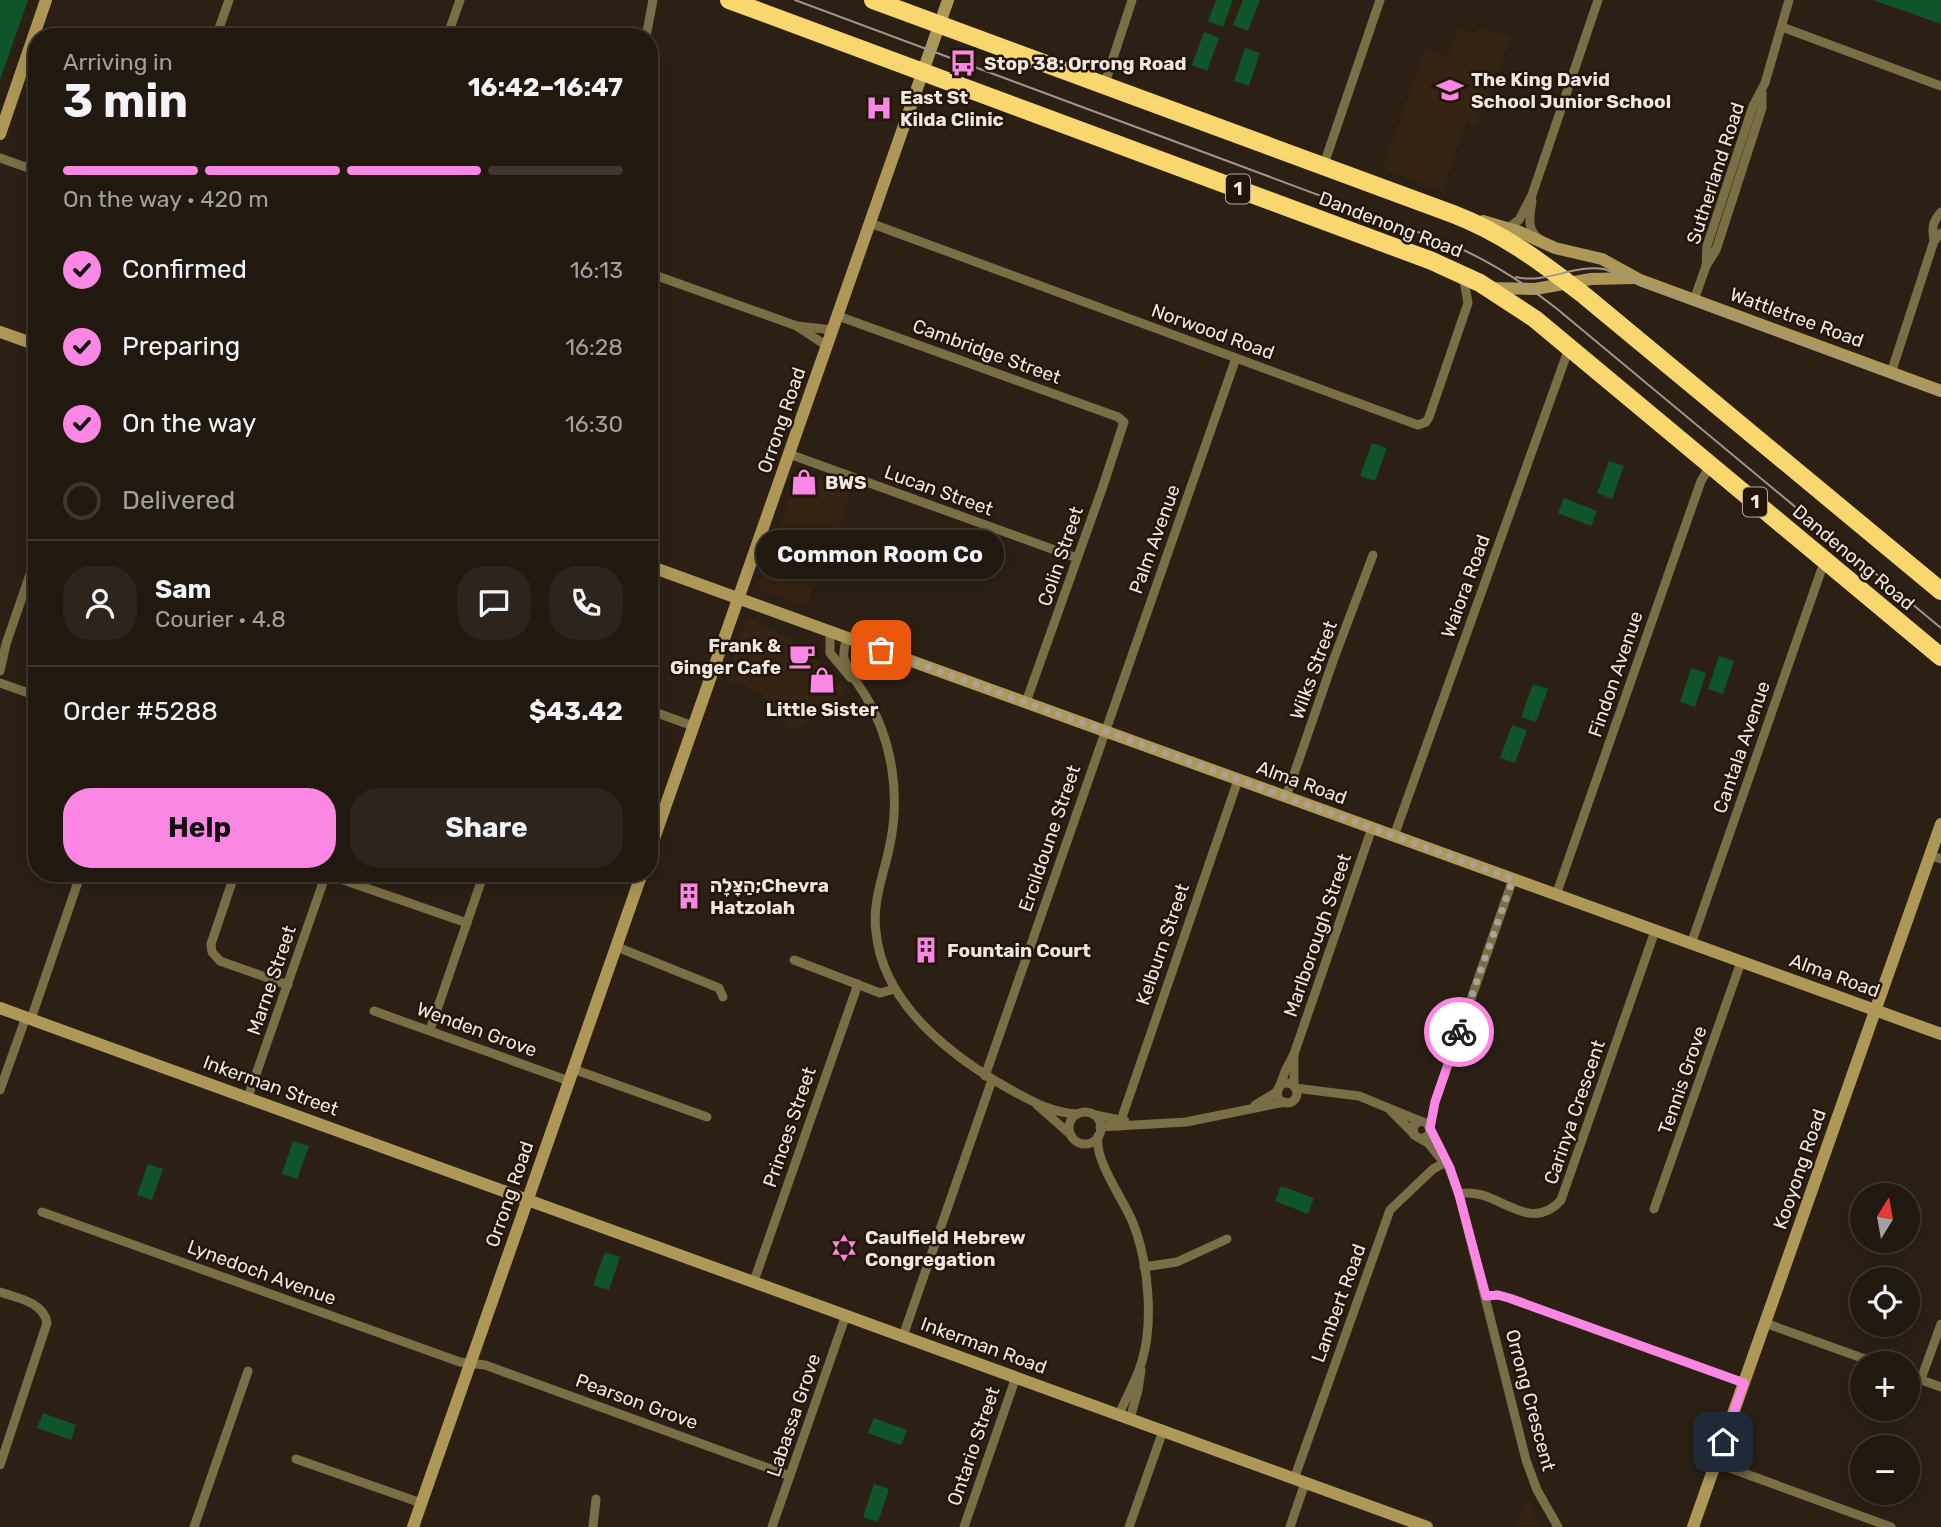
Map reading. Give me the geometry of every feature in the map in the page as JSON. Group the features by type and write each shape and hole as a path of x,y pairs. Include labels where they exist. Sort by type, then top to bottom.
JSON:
{"highway":[{"name":"Dandenong Road","path":"729,0 1463,274 1521,308 1941,657"},
{"name":"Dandenong Road","path":"873,0 1453,214 1505,239 1569,283 1941,591"}],"street":[{"path":"36,28 46,0"},
{"path":"219,28 229,0"},
{"path":"450,28 460,0"},
{"path":"648,28 653,0"},
{"name":"Orrong Road","path":"658,823 948,0"},
{"path":"1104,86 1132,0"},
{"path":"1323,167 1380,0"},
{"path":"1508,228 1517,222 1532,195 1598,0"},
{"name":"Sutherland Road","path":"1694,300 1706,266 1707,246 1753,106 1762,92 1789,0"},
{"path":"1782,27 1941,86"},
{"path":"0,134 28,52"},
{"path":"0,158 28,168"},
{"path":"1532,195 1530,224 1534,235 1544,243"},
{"path":"1934,241 1932,228 1941,212"},
{"name":"Wattletree Road","path":"1453,214 1508,228 1563,250 1602,259 1640,280 1941,391"},
{"name":"Norwood Road","path":"870,223 1408,422 1422,424 1429,417 1468,303 1463,274"},
{"path":"1891,373 1934,241 1941,233"},
{"path":"658,277 797,326 833,330"},
{"name":"Wattletree Road","path":"1488,288 1531,289 1600,278 1640,280"},
{"path":"1468,303 1488,288"},
{"name":"Cambridge Street","path":"838,316 1118,417 1124,422"},
{"path":"797,326 827,346"},
{"path":"0,332 28,342"},
{"name":"Waiora Road","path":"1394,836 1569,348"},
{"name":"Palm Avenue","path":"1105,731 1236,358"},
{"name":"Colin Street","path":"1027,702 1124,422"},
{"name":"Lucan Street","path":"789,454 1077,558"},
{"name":"Findon Avenue","path":"1556,895 1701,481 1711,465"},
{"name":"Wilks Street","path":"1286,797 1373,555"},
{"name":"Cantala Avenue","path":"1690,944 1821,571 1828,562"},
{"name":"Alma Road","path":"658,569 1941,1034"},
{"path":"0,671 6,644 28,580"},
{"path":"831,631 830,653 841,669 859,686"},
{"path":"847,637 844,656 880,724 894,784 892,834 877,893 875,930 882,959 895,989 930,1031 989,1078 1033,1102 1065,1114 1085,1112 1120,1123 1196,1121 1323,1092"},
{"path":"0,683 28,693"},
{"path":"658,713 693,726"},
{"name":"Ercildoune Street","path":"903,1336 1105,731"},
{"name":"Kelburn Street","path":"1120,1123 1238,780"},
{"name":"Kooyong Road","path":"1693,1527 1876,1011 1935,857 1941,824"},
{"name":"Marlborough Street","path":"1279,1089 1294,1054 1372,828"},
{"path":"1387,1107 1416,1137 1422,1139 1429,1135 1435,1102 1513,879"},
{"path":"0,1090 78,882"},
{"path":"232,882 211,944 212,952 220,961 288,985"},
{"name":"Marne Street","path":"248,1097 323,882"},
{"path":"349,882 467,923"},
{"path":"430,1030 481,882"},
{"name":"Orrong Road","path":"413,1527 639,882"},
{"name":"Carinya Crescent","path":"1459,1195 1473,1193 1535,1214 1549,1211 1561,1200 1655,931"},
{"path":"617,947 719,988 723,998"},
{"path":"794,960 884,993 895,989"},
{"name":"Tennis Grove","path":"1654,1209 1741,962"},
{"name":"Princes Street","path":"754,1281 858,984"},
{"name":"Inkerman Street","path":"0,1008 528,1198"},
{"name":"Wenden Grove","path":"374,1011 707,1117"},
{"name":"Marlborough Street","path":"1294,1054 1295,1087"},
{"path":"1247,1110 1288,1083 1295,1087 1359,1097 1421,1121 1430,1129"},
{"path":"1289,1101 1297,1095 1295,1087"},
{"path":"1279,1089 1279,1098 1289,1101"},
{"path":"1033,1102 1103,1165"},
{"path":"1412,1132 1415,1124 1421,1121 1435,1102"},
{"path":"1071,1136 1069,1126 1077,1114"},
{"path":"1093,1114 1099,1131 1096,1146 1133,1224 1144,1267 1147,1339 1125,1417"},
{"path":"1080,1142 1090,1142 1099,1131 1120,1123"},
{"name":"Orrong Crescent","path":"1430,1129 1459,1195 1526,1460 1537,1490 1557,1526"},
{"name":"Orrong Crescent","path":"1422,1139 1446,1162"},
{"name":"Lambert Road","path":"1290,1527 1299,1481 1390,1210 1433,1169 1446,1162"},
{"name":"Inkerman Road","path":"528,1198 1427,1527"},
{"name":"Lynedoch Avenue","path":"42,1212 460,1362 470,1363"},
{"path":"1144,1267 1177,1262 1227,1239"},
{"path":"0,1292 40,1308 47,1323 0,1465"},
{"path":"1486,1296 1509,1298 1744,1383"},
{"name":"Labassa Grove","path":"772,1527 846,1315"},
{"path":"1765,1323 1850,1354"},
{"path":"1941,1324 1921,1379 1941,1387"},
{"name":"Pearson Grove","path":"470,1363 485,1365 790,1476"},
{"path":"194,1527 248,1371"},
{"name":"Ontario Street","path":"964,1527 1016,1377"},
{"path":"1129,1527 1163,1431"},
{"path":"296,1459 421,1503"},
{"path":"1716,1463 1891,1527"},
{"path":"593,1527 596,1499"}],"shaded area":[{"name":"The King David School Junior School","path":"1480,27 1511,37 1475,126 1466,123 1442,191 1383,169 1425,49 1448,57 1459,28 1477,34"},
{"path":"800,470 851,489 835,538 831,538 807,607 757,589"},
{"path":"748,617 799,644 825,666 846,692 792,731 772,705 756,690 726,681"},
{"path":"1528,1502 1541,1527 1516,1527 1524,1504"}],"green space":[{"path":"0,0 28,0 0,80"},
{"path":"1216,0 1233,0 1223,27 1208,21"},
{"path":"1243,0 1260,0 1248,31 1233,25"},
{"path":"1873,0 1941,0 1941,24"},
{"path":"1204,32 1219,38 1207,71 1192,65"},
{"path":"1245,48 1260,53 1249,86 1234,81"},
{"path":"1372,443 1387,448 1375,481 1360,476"},
{"path":"1609,461 1624,466 1612,499 1597,493"},
{"path":"1564,498 1597,511 1591,526 1558,513"},
{"path":"1719,656 1734,661 1723,694 1708,689"},
{"path":"1691,668 1706,673 1695,707 1680,702"},
{"path":"1533,684 1548,689 1536,722 1521,717"},
{"path":"1512,725 1527,730 1515,763 1500,758"},
{"path":"293,1141 309,1146 297,1179 282,1174"},
{"path":"148,1164 163,1169 152,1200 137,1195"},
{"path":"1281,1186 1314,1198 1308,1214 1275,1201"},
{"path":"605,1252 620,1257 609,1290 593,1285"},
{"path":"43,1413 76,1425 71,1440 37,1428"},
{"path":"874,1418 907,1430 901,1445 868,1433"},
{"path":"874,1484 889,1489 878,1522 863,1517"}],"tram line":[{"path":"795,0 1450,244 1492,265 1556,308 1941,628"},
{"path":"1516,277 1538,278 1582,269 1604,269 1941,394"}],"way so far":[{"path":"881,650 1513,879 1459,1032"}],"place":[{"name":"Stop 38: Orrong Road","path":"963,63"},
{"name":"The King David School Junior School","path":"1450,90"},
{"name":"East St Kilda Clinic","path":"879,108"},
{"name":"BWS","path":"804,482"},
{"name":"Common Room Co","path":"881,650"},
{"name":"Frank & Ginger Cafe","path":"802,656"},
{"name":"Little Sister","path":"822,680"},
{"name":"הַצָּלָה;Chevra Hatzolah","path":"689,896"},
{"name":"Fountain Court","path":"926,950"},
{"name":"Caulfield Hebrew Congregation","path":"844,1248"}],"route":[{"path":"1459,1032 1435,1102 1430,1128 1450,1168 1486,1296 1509,1298 1744,1383 1723,1442"}]}
